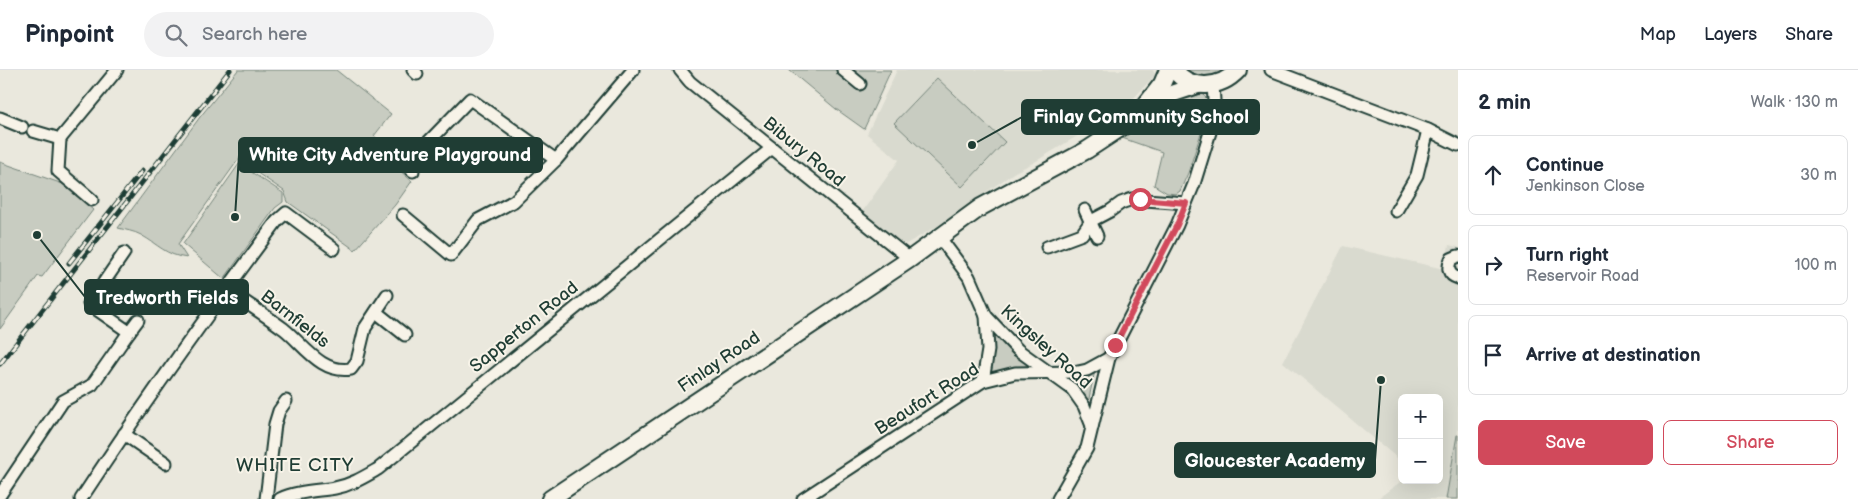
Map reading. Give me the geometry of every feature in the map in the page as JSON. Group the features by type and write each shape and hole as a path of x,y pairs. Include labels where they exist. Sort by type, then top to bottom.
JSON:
{"highway":[{"path":"1132,120 1152,99 1162,84 1168,70"},
{"path":"1174,70 1189,83 1205,85"},
{"path":"910,259 980,207 1087,150 1174,93 1229,79 1238,70"},
{"path":"910,259 943,242 985,212 992,202"},
{"name":"Finlay Road","path":"550,499 910,259"}],"street":[{"path":"92,200 58,171 60,140 117,70"},
{"path":"403,215 451,255 478,220 514,201 556,160 633,70"},
{"name":"Bibury Road","path":"680,70 690,82 910,259"},
{"path":"843,70 860,84"},
{"path":"1271,70 1428,130 1458,145"},
{"path":"1058,499 1084,455 1109,358 1177,225 1186,203 1215,116 1215,96 1205,85"},
{"path":"413,171 406,165 470,98 556,160"},
{"path":"0,118 22,127"},
{"path":"1396,211 1417,175 1428,130"},
{"path":"33,131 60,140"},
{"name":"Sapperton Road","path":"280,499 304,492 356,482 378,468 772,148"},
{"path":"1047,247 1082,234 1092,221 1132,199 1186,203"},
{"path":"1085,210 1098,236"},
{"path":"81,499 124,434 226,289 277,221 286,214 334,249"},
{"name":"Kingsley Road","path":"943,242 969,277 986,316 1018,350 1075,392 1088,414 1092,428"},
{"path":"124,253 88,304 129,332"},
{"path":"1458,256 1451,259 1448,270 1458,278"},
{"name":"Barnfields","path":"226,289 285,330 318,360 338,370 351,369 357,361 366,328 388,295"},
{"path":"376,312 405,335"},
{"path":"983,381 988,350 986,316"},
{"path":"0,495 62,401 92,385 138,320"},
{"name":"Beaufort Road","path":"803,499 983,381 1015,373 1078,372 1087,370 1109,358"},
{"path":"266,499 275,424 279,411 286,401"},
{"path":"124,434 166,463"}],"shaded area":[{"path":"238,70 336,70 391,114 374,136 394,152 387,160 412,181 395,205 355,250 288,202 284,191 238,160 178,244 187,258 173,255 138,234 118,228 200,117"},
{"path":"789,70 891,70 864,129 836,109"},
{"path":"897,70 1153,70 1155,75 1132,100 1105,119 1015,172 936,227 906,244 900,242 862,212 899,160 867,134"},
{"path":"1180,70 1228,70 1223,74 1199,79"},
{"path":"937,78 1005,142 962,187 894,123"},
{"path":"1200,92 1208,100 1209,117 1204,124 1180,191 1176,194 1167,193 1154,185 1162,152 1122,138 1160,106"},
{"path":"0,162 63,184 93,210 42,277 38,276 0,329"},
{"path":"239,164 283,193 283,202 275,208 224,279 183,244"},
{"path":"1449,245 1458,247 1458,499 1377,499 1398,484 1443,484 1443,394 1398,394 1398,459 1283,362 1343,246 1444,269"},
{"path":"993,333 1032,366 1031,368 991,373"},
{"path":"1095,371 1088,403 1080,390 1069,379"},
{"path":"1457,435 1458,499 1446,499"}],"railway":[{"path":"0,364 230,70"},
{"path":"69,263 142,171"}],"place":[{"name":"Finlay Community School","path":"972,145"},
{"name":"White City Adventure Playground","path":"235,217"},
{"name":"Tredworth Fields","path":"37,235"},
{"name":"Gloucester Academy","path":"1381,380"}],"district":[{"name":"WHITE CITY","path":"295,465"}],"route":[{"path":"1115,345 1177,225 1186,203 1140,199"}]}
